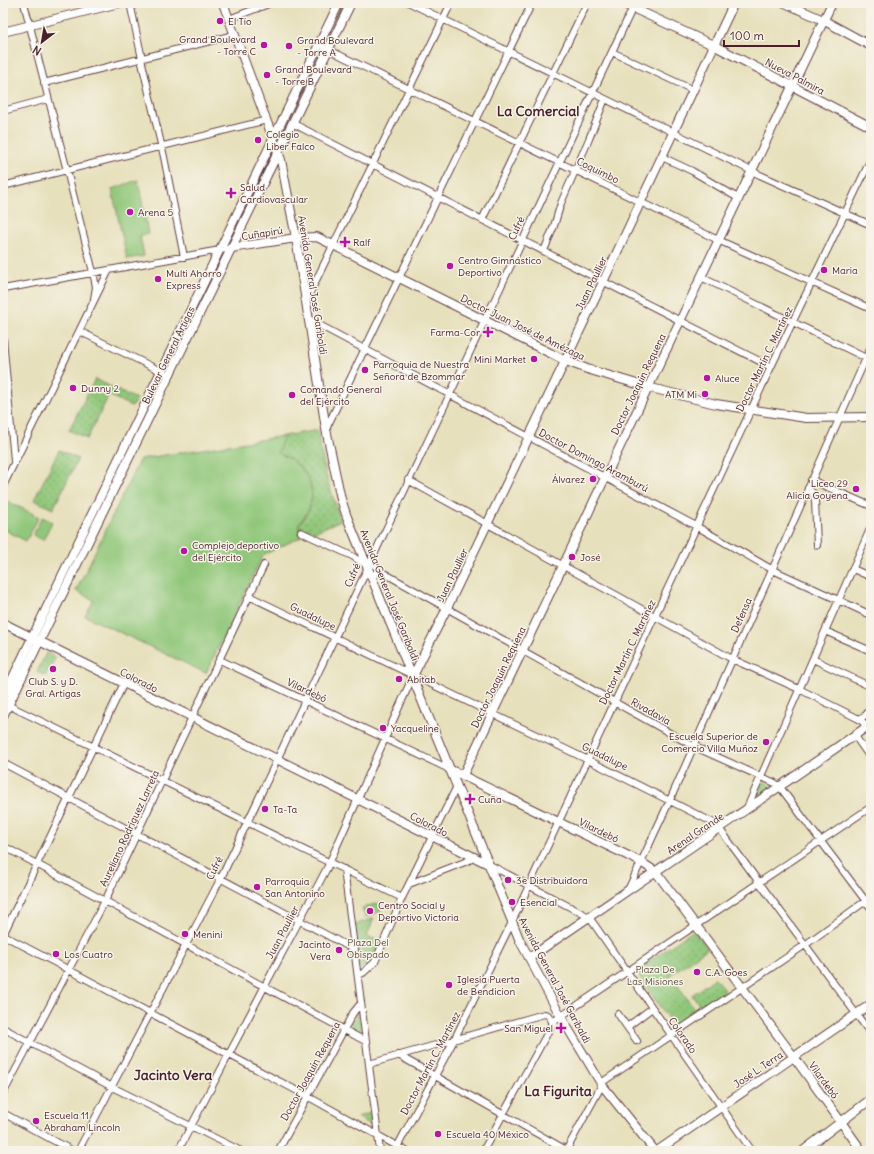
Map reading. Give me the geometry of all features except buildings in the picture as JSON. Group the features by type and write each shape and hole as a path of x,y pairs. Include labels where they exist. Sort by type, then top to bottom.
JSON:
{"street":[{"path":"24,3 93,272 96,287 94,299"},
{"path":"3,32 119,3"},
{"path":"130,3 162,147 184,257"},
{"name":"Avenida General José Garibaldi","path":"223,3 278,153 296,238 326,430 341,499 456,786 512,922 529,958 561,1017 602,1085 656,1151"},
{"path":"229,19 271,3"},
{"name":"Bulevar General Artigas","path":"3,716 36,640 165,373 219,249 274,139 339,3"},
{"name":"Bulevar General Artigas","path":"165,373 232,248 351,3"},
{"path":"410,3 510,51 592,93 871,225"},
{"path":"306,301 335,245 451,3"},
{"path":"326,430 476,122 532,3"},
{"path":"482,220 587,3"},
{"name":"Nueva Palmira","path":"622,3 634,5 871,127"},
{"name":"Juan Paullier","path":"178,1151 300,921 329,862 413,676 488,524 528,436 603,282 734,3"},
{"path":"785,3 823,20 871,46"},
{"name":"Doctor Joaquín Requena","path":"463,775 647,387 832,3"},
{"name":"Cufré","path":"78,1151 221,878 336,638 367,566 450,394 558,162 634,5"},
{"path":"44,83 234,35"},
{"name":"Coquimbo","path":"319,45 718,240 871,309"},
{"path":"612,52 693,90"},
{"path":"278,153 278,139 304,85 305,74"},
{"path":"3,111 48,99"},
{"path":"544,251 561,203 605,99"},
{"path":"3,186 267,120"},
{"path":"292,123 771,367"},
{"path":"263,182 263,173 273,151 274,139"},
{"path":"662,157 692,171 738,198"},
{"name":"Doctor Martín C. Martínez","path":"396,1149 454,1040 512,922 586,758 655,617 750,410 871,159"},
{"path":"249,188 258,193"},
{"path":"3,289 184,257 219,249 232,248 229,241 239,219 239,207"},
{"name":"Doctor Juan José de Amézaga","path":"296,238 317,237 335,245 564,360 587,369 647,387 716,404 750,410 806,418 871,417"},
{"name":"Cuñapirú","path":"232,248 296,238"},
{"path":"3,486 109,270"},
{"path":"700,277 866,358"},
{"name":"Doctor Domingo Aramburú","path":"308,319 696,526 773,570 871,615"},
{"path":"79,331 165,373"},
{"path":"3,338 5,381 15,463"},
{"name":"Defensa","path":"627,891 670,800 871,347"},
{"path":"408,480 732,659 799,689 859,719 868,726"},
{"path":"811,480 871,506"},
{"path":"808,488 813,493 817,545"},
{"path":"746,811 871,527"},
{"path":"301,532 352,556 367,566"},
{"path":"352,556 360,548"},
{"name":"Rivadavia","path":"372,557 374,565 382,572 693,746 780,787 868,899 871,908"},
{"name":"Aureliano Rodríguez Larreta","path":"3,1094 106,901 191,717 220,660 264,565"},
{"path":"853,569 871,577"},
{"path":"372,578 377,572 382,572"},
{"name":"Guadalupe","path":"249,596 413,676 492,712 716,824 871,1034"},
{"name":"Colorado","path":"3,623 488,864 589,917 752,1151"},
{"path":"825,631 871,651"},
{"name":"Bulevar General Artigas","path":"3,698 36,640"},
{"path":"813,659 871,687"},
{"name":"Vilardebó","path":"220,660 449,768 641,862 656,872 862,1151"},
{"path":"124,684 3,935 307,1096 378,1136 396,1149 406,1151"},
{"path":"8,705 402,898"},
{"path":"859,719 866,715 871,707"},
{"name":"Arenal Grande","path":"529,958 746,811 868,726"},
{"path":"855,736 871,759"},
{"path":"3,763 355,950"},
{"path":"358,974 375,962 402,898 456,786"},
{"path":"482,1151 553,1023 871,807"},
{"path":"3,846 264,988 367,1042"},
{"path":"409,884 476,858"},
{"path":"344,869 380,1151"},
{"path":"398,1055 567,1151 604,1080 672,1036 805,945 868,899"},
{"name":"Doctor Joaquín Requena","path":"278,1151 355,1010 361,1003"},
{"name":"José L. Terra","path":"656,1151 871,1004"},
{"path":"627,1027 652,1008"},
{"path":"369,1064 544,1014 548,1015 553,1023"},
{"path":"618,1014 636,1041"},
{"path":"3,1028 112,1087 241,1151"},
{"path":"803,1151 871,1099"},
{"path":"3,1113 73,1151"}],"green space":[{"path":"343,3 348,3 327,45 324,45 324,42"},
{"path":"319,51 323,51 296,107"},
{"name":"Arena 5","path":"138,180 148,234 140,236 144,256 127,259 112,189"},
{"path":"95,379 136,399 132,407 109,395 87,439 69,430"},
{"path":"318,430 326,476 341,520 312,533 300,529 299,524 307,514 311,504 312,493 310,483 298,466 289,458 278,453 284,436"},
{"name":"Complejo deportivo del Ejército","path":"284,436 278,453 300,467 309,481 311,488 312,497 310,506 299,525 299,534 301,537 263,555 206,673 85,616 94,600 76,591 140,459"},
{"path":"59,450 78,459 53,509 34,500"},
{"path":"5,500 39,517 26,541 3,529 3,503"},
{"path":"42,517 52,522 43,540 33,535"},
{"path":"46,653 56,657 45,676 37,672"},
{"path":"762,782 766,782 772,787 755,798"},
{"path":"378,903 381,911 365,917 362,908"},
{"name":"Plaza Del Obispado","path":"374,918 367,936 381,942 374,960 363,969 359,966 355,925"},
{"name":"Plaza De Las Misiones","path":"694,930 708,948 670,975 696,1011 674,1027 635,971"},
{"name":"Plaza De Las Misiones","path":"715,978 725,991 702,1008 692,995"},
{"path":"358,1011 363,1035 362,1036 348,1028"},
{"path":"370,1113 372,1125 357,1117"}],"place":[{"name":"El Tío","path":"220,21"},
{"name":"Grand Boulevard - Torre C","path":"264,45"},
{"name":"Grand Boulevard - Torre A","path":"289,46"},
{"name":"Grand Boulevard - Torre B","path":"267,75"},
{"name":"Colegio Liber Falco","path":"258,140"},
{"name":"Salud Cardiovascular","path":"231,193"},
{"name":"Arena 5","path":"130,212"},
{"name":"Ralf","path":"345,242"},
{"name":"Centro Gimnástico Deportivo","path":"450,266"},
{"name":"Maria","path":"824,270"},
{"name":"Multi Ahorro Express","path":"158,279"},
{"name":"Farma-Cor","path":"488,332"},
{"name":"Mini Market","path":"534,359"},
{"name":"Parroquia de Nuestra Señora de Bzommar","path":"365,370"},
{"name":"Aluce","path":"707,378"},
{"name":"Dunny 2","path":"73,388"},
{"name":"ATM Mi","path":"705,394"},
{"name":"Comando General del Ejército","path":"292,395"},
{"name":"Álvarez","path":"593,479"},
{"name":"Liceo 29 Alicia Goyena","path":"856,489"},
{"name":"Complejo deportivo del Ejército","path":"184,551"},
{"name":"José","path":"572,557"},
{"name":"Club S. y D. Gral. Artigas","path":"53,669"},
{"name":"Abitab","path":"399,679"},
{"name":"Yacqueline","path":"383,728"},
{"name":"Escuela Superior de Comercio Villa Muñoz","path":"766,742"},
{"name":"Cuña","path":"470,799"},
{"name":"Ta-Ta","path":"265,809"},
{"name":"3e Distribuidora","path":"508,880"},
{"name":"Parroquia San Antonino","path":"257,887"},
{"name":"Esencial","path":"512,902"},
{"name":"Centro Social y Deportivo Victoria","path":"370,911"},
{"name":"Menini","path":"185,934"},
{"name":"Jacinto Vera","path":"339,950"},
{"name":"Los Cuatro","path":"56,954"},
{"name":"C.A. Goes","path":"697,972"},
{"name":"Iglesia Puerta de Bendicion","path":"449,985"},
{"name":"San Miguel","path":"561,1028"},
{"name":"Escuela 11 Abraham Lincoln","path":"36,1121"},
{"name":"Escuela 40 México","path":"438,1134"}],"district":[{"name":"La Comercial","path":"538,111"},
{"name":"Jacinto Vera","path":"173,1075"},
{"name":"La Figurita","path":"558,1091"}]}
